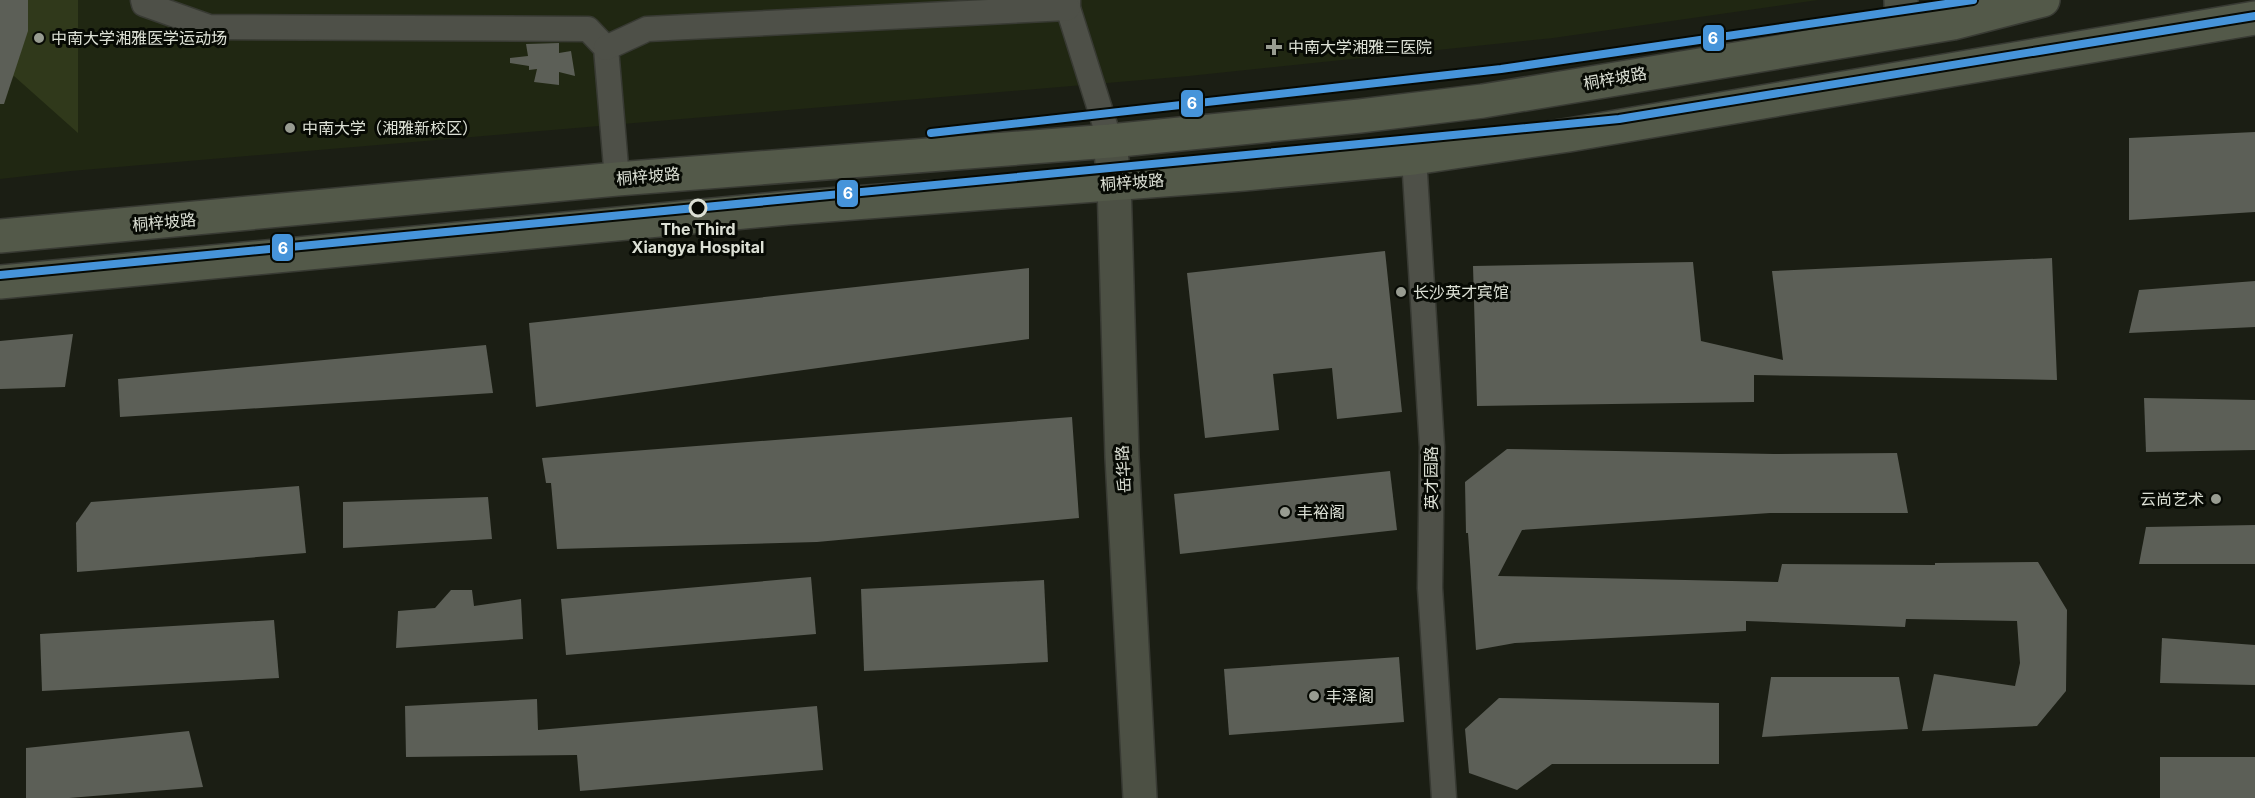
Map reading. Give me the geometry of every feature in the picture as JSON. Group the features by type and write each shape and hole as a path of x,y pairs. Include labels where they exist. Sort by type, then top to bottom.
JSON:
{"main road":[{"name":"桐梓坡路","path":"0,236 616,179 1110,141 1360,116 1483,101 1901,16 1953,23 2043,0"},
{"name":"桐梓坡路","path":"0,282 787,208 1414,158 1569,135 2255,18"}],"street":[{"path":"143,0 144,4 209,27 588,29 606,48 616,179"},
{"path":"606,48 647,29 1068,4 1110,141"},
{"name":"岳华路","path":"1110,141 1114,183 1122,457 1140,798"},
{"name":"英才园路","path":"1414,158 1432,447 1430,588 1444,798"}],"shaded area":[{"name":"中南大学（湘雅新校区）","path":"0,0 1818,0 1553,38 1189,76 71,171 0,179"},
{"name":"中南大学湘雅医学运动场","path":"0,0 78,0 78,133 14,76 0,90"}],"building":[{"path":"0,0 28,0 28,31 4,104 0,104"},
{"path":"559,43 559,53 571,51 575,76 559,72 559,85 534,82 537,69 529,70 529,66 510,63 510,58 528,56 526,44"},
{"path":"2255,132 2255,212 2129,220 2129,138"},
{"path":"1385,251 1402,412 1337,419 1332,368 1273,374 1279,430 1205,438 1187,273"},
{"path":"2052,258 2057,380 1754,375 1754,402 1477,406 1473,266 1693,262 1701,341 1783,360 1772,271"},
{"path":"1029,268 1029,339 536,407 529,323"},
{"path":"2255,281 2255,327 2129,333 2139,290"},
{"path":"73,334 65,387 0,389 0,341"},
{"path":"486,345 493,393 120,417 118,379"},
{"path":"2144,398 2255,400 2255,450 2146,452"},
{"path":"1072,417 1079,518 817,542 557,549 551,483 546,483 542,458"},
{"path":"1507,449 1774,454 1897,453 1908,513 1770,513 1522,530 1498,576 1778,582 1782,564 1935,565 1935,563 2038,562 2067,610 2066,691 2037,726 1922,731 1934,674 2015,686 2020,663 2017,621 1906,619 1905,627 1746,621 1746,631 1515,643 1476,650 1468,533 1466,533 1465,482"},
{"name":"丰裕阁","path":"1390,471 1397,530 1180,554 1174,494"},
{"path":"299,486 306,553 77,572 76,523 91,502"},
{"path":"488,497 492,539 343,548 343,502"},
{"path":"2255,525 2255,564 2139,564 2146,527"},
{"path":"811,577 816,634 566,655 561,599"},
{"path":"1044,580 1048,662 864,671 861,589"},
{"path":"451,590 472,590 474,606 521,599 523,639 396,648 398,611 435,608"},
{"path":"274,620 279,678 42,691 40,634"},
{"path":"2162,638 2255,645 2255,685 2160,683"},
{"name":"丰泽阁","path":"1399,657 1404,722 1229,735 1224,669"},
{"path":"1771,677 1899,677 1908,729 1762,737"},
{"path":"1499,698 1719,703 1719,764 1552,764 1517,790 1469,773 1465,729"},
{"path":"537,699 538,730 817,706 823,770 580,791 577,755 406,757 405,706"},
{"path":"189,731 203,787 69,798 26,798 26,748"},
{"path":"2160,757 2255,757 2255,798 2160,798"}],"transit line":[{"name":"6","path":"931,133 1501,69 1973,0"},
{"name":"6","path":"0,275 1619,119 2255,16"}],"place":[{"name":"中南大学湘雅医学运动场","path":"39,38"},
{"name":"中南大学湘雅三医院","path":"1274,47"},
{"name":"中南大学（湘雅新校区）","path":"290,128"},
{"name":"The Third Xiangya Hospital","path":"698,208"},
{"name":"长沙英才宾馆","path":"1401,292"},
{"name":"云尚艺术","path":"2216,499"},
{"name":"丰裕阁","path":"1285,512"},
{"name":"丰泽阁","path":"1314,696"}]}
